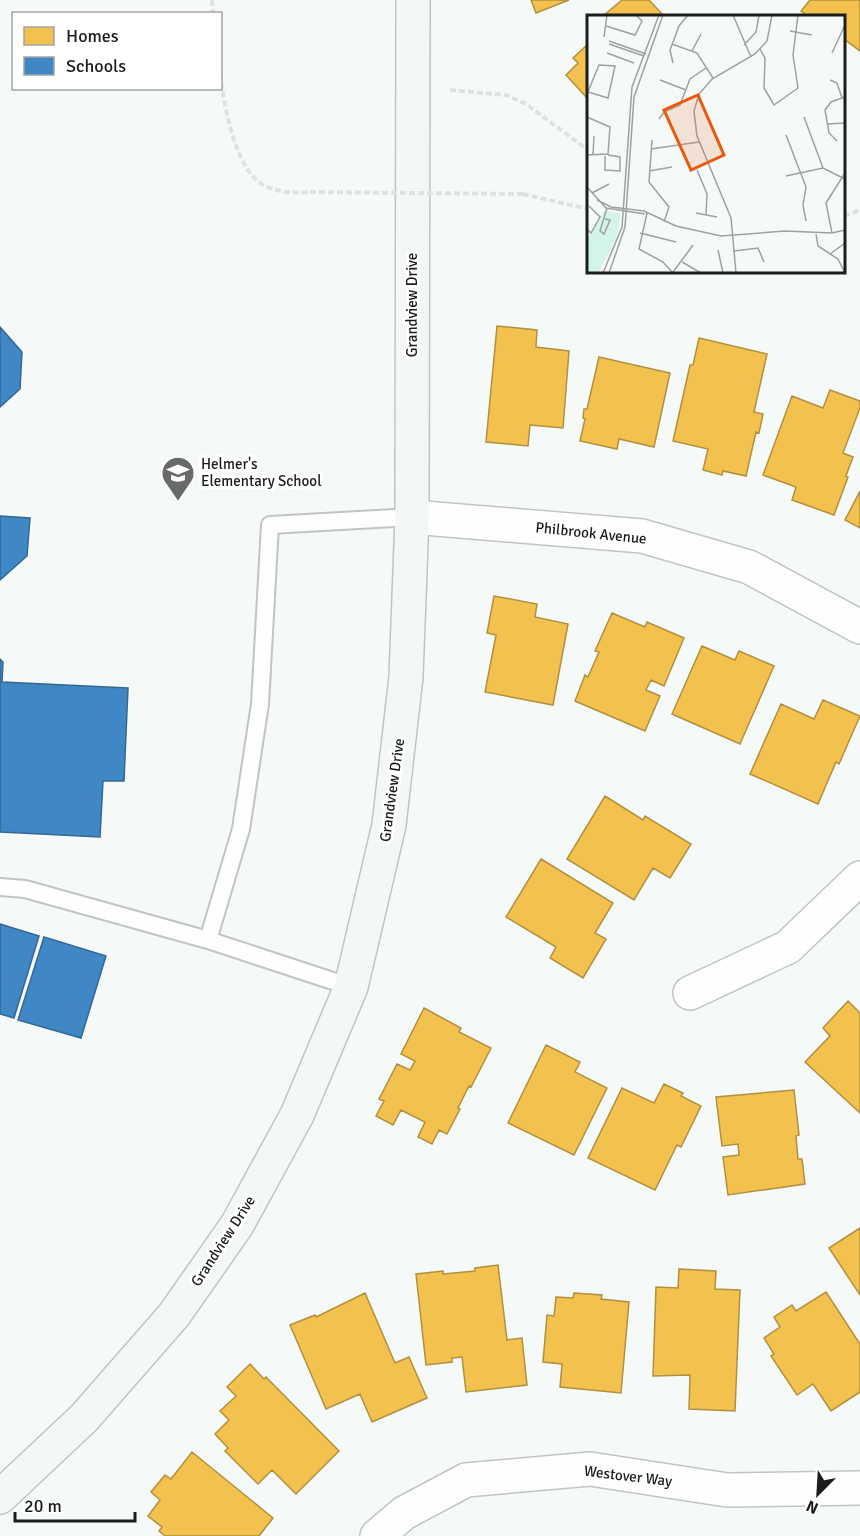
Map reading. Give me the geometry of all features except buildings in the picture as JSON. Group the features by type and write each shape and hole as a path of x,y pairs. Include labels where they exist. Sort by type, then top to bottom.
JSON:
{"street":[{"name":"Grandview Drive","path":"0,1497 84,1418 174,1315 237,1225 297,1115 351,987 389,825 406,677 412,517 413,0"},
{"name":"Philbrook Avenue","path":"412,517 642,536 749,567 860,627"},
{"path":"690,993 788,947 860,878"},
{"name":"Westover Way","path":"376,1536 404,1513 466,1480 590,1469 728,1490 860,1488"}],"lane":[{"path":"207,940 241,829 260,704 270,525 412,517"},
{"path":"0,887 25,889 207,940 351,987"}],"path":[{"path":"413,87 506,95 526,104 587,149"},
{"path":"222,90 224,107 243,165 263,186 288,193 523,194 587,209"},
{"path":"845,215 860,210"}],"place":[{"name":"Helmer's Elementary School","path":"178,502"}]}
